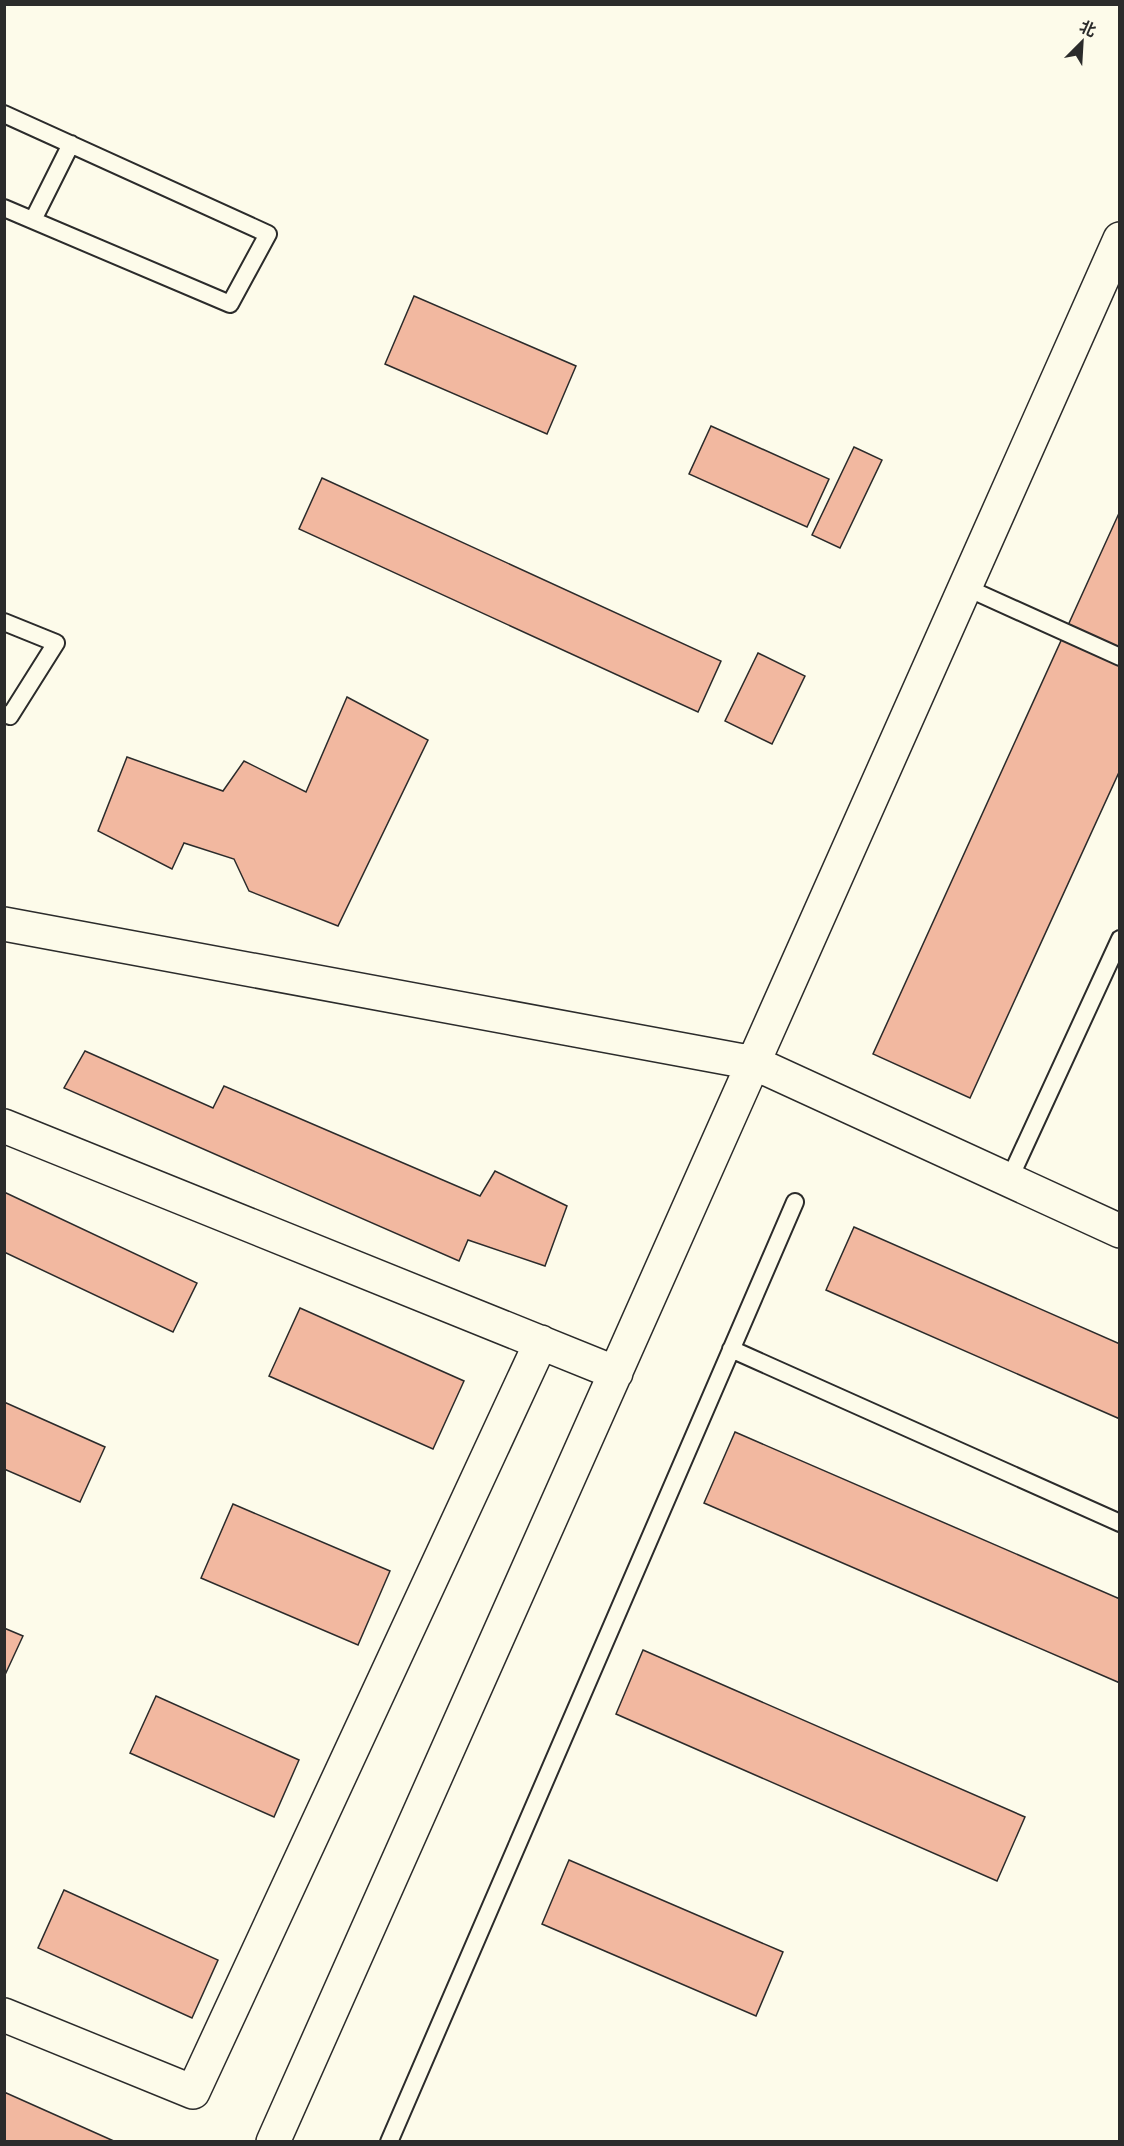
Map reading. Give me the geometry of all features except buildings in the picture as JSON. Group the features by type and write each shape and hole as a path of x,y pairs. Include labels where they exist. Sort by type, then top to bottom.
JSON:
{"street":[{"path":"273,2142 1119,239"},
{"path":"4,924 754,1063 1119,1231"},
{"path":"4,1126 616,1373"},
{"path":"4,2015 193,2092 541,1342"}],"lane":[{"path":"4,114 268,234 230,304 4,208"},
{"path":"33,220 71,144"},
{"path":"965,587 1119,657"},
{"path":"4,622 56,644 10,716 4,714"},
{"path":"1009,1180 1115,958 1119,939"},
{"path":"389,2142 795,1202"},
{"path":"731,1349 1119,1523"}]}
